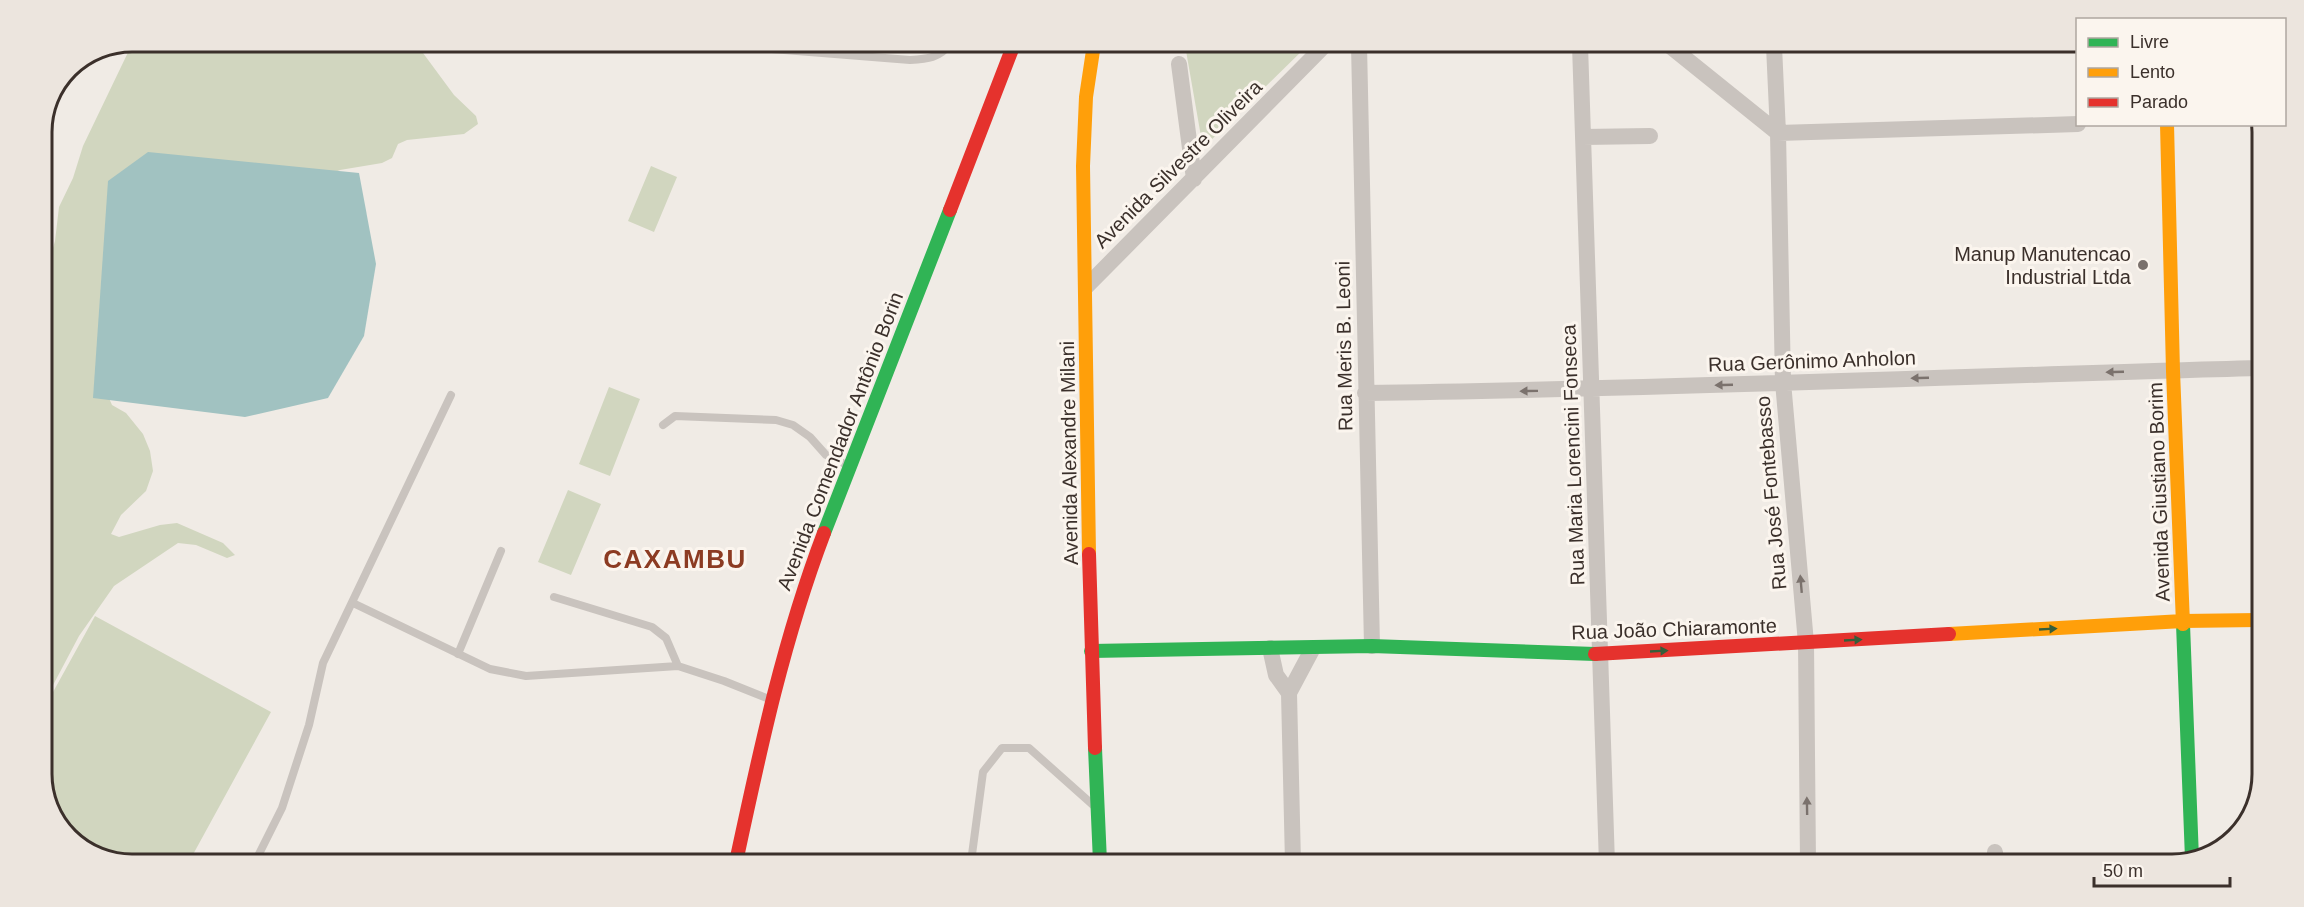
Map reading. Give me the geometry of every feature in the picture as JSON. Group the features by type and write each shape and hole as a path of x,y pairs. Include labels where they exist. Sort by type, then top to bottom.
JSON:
{"street":[{"name":"Avenida Comendador Antônio Borin","path":"738,854 771,700 802,591 1011,52"},
{"name":"Avenida Alexandre Milani","path":"1093,52 1086,97 1083,166 1091,651 1100,854"},
{"name":"Avenida Silvestre Oliveira","path":"1086,287 1318,52"},
{"name":"Rua Meris B. Leoni","path":"1359,52 1372,646"},
{"name":"Rua Maria Lorencini Fonseca","path":"1580,52 1607,854"},
{"path":"1677,52 1778,133 2076,124"},
{"name":"Rua José Fontebasso","path":"1774,52 1783,382 1806,643 1808,854"},
{"path":"1179,64 1194,179"},
{"name":"Avenida Giustiano Borim","path":"2167,126 2173,370 2192,852"},
{"path":"1583,137 1650,136"},
{"name":"Rua Gerônimo Anholon","path":"1365,393 1592,390 2251,368"},
{"name":"Rua João Chiaramonte","path":"1091,651 1372,646 1600,654 2183,621 2252,620"},
{"path":"1270,648 1276,675 1289,693"},
{"path":"1293,854 1289,693 1313,648"}],"lane":[{"path":"809,52 910,60 932,58 943,52"},
{"path":"1086,97 1102,52"},
{"path":"259,854 282,808 309,724 323,663 452,395"},
{"path":"663,425 675,416 776,420 793,425 810,437 826,455 850,466"},
{"path":"458,654 501,551"},
{"path":"554,597 652,627 666,638 678,666"},
{"path":"353,603 490,669 526,676 678,666 771,700"},
{"path":"972,854 983,772 1002,748 1029,748 1098,809"}],"green space":[{"path":"133,52 421,52 454,95 476,116 478,124 464,134 407,140 398,144 392,158 382,163 340,170 299,186 108,396 112,405 126,413 143,434 150,451 153,471 146,491 121,515 111,534 119,537 160,525 177,523 223,543 235,555 227,558 196,545 178,543 114,586 79,636 53,685 53,248 59,207 73,178 83,146 128,53"},
{"path":"1186,52 1301,52 1203,148"},
{"path":"651,166 677,177 654,232 628,221"},
{"path":"609,387 640,399 610,476 579,464"},
{"path":"568,490 601,504 571,575 538,562"},
{"path":"95,616 271,712 193,854 117,853 93,844 76,831 63,814 57,800 53,780 53,692"}],"water":[{"path":"148,152 359,173 376,264 364,336 328,398 245,417 93,398 108,181"}],"traffic: fast":[{"path":"824,533 950,210"},
{"path":"2183,624 2192,852"},
{"path":"1091,651 1372,646 1595,654"},
{"path":"1095,748 1100,854"}],"traffic: slow":[{"path":"1089,554 1083,166 1086,97 1093,52"},
{"path":"2167,126 2173,371 2183,624"},
{"path":"1949,634 2183,621 2252,620"}],"traffic: jam":[{"path":"950,210 1011,52"},
{"path":"738,854 784,655 824,533"},
{"path":"1089,554 1095,748"},
{"path":"1595,654 1949,634"}],"place":[{"name":"Manup Manutencao Industrial Ltda","path":"2143,265"}],"district":[{"name":"CAXAMBU","path":"675,559"}]}
